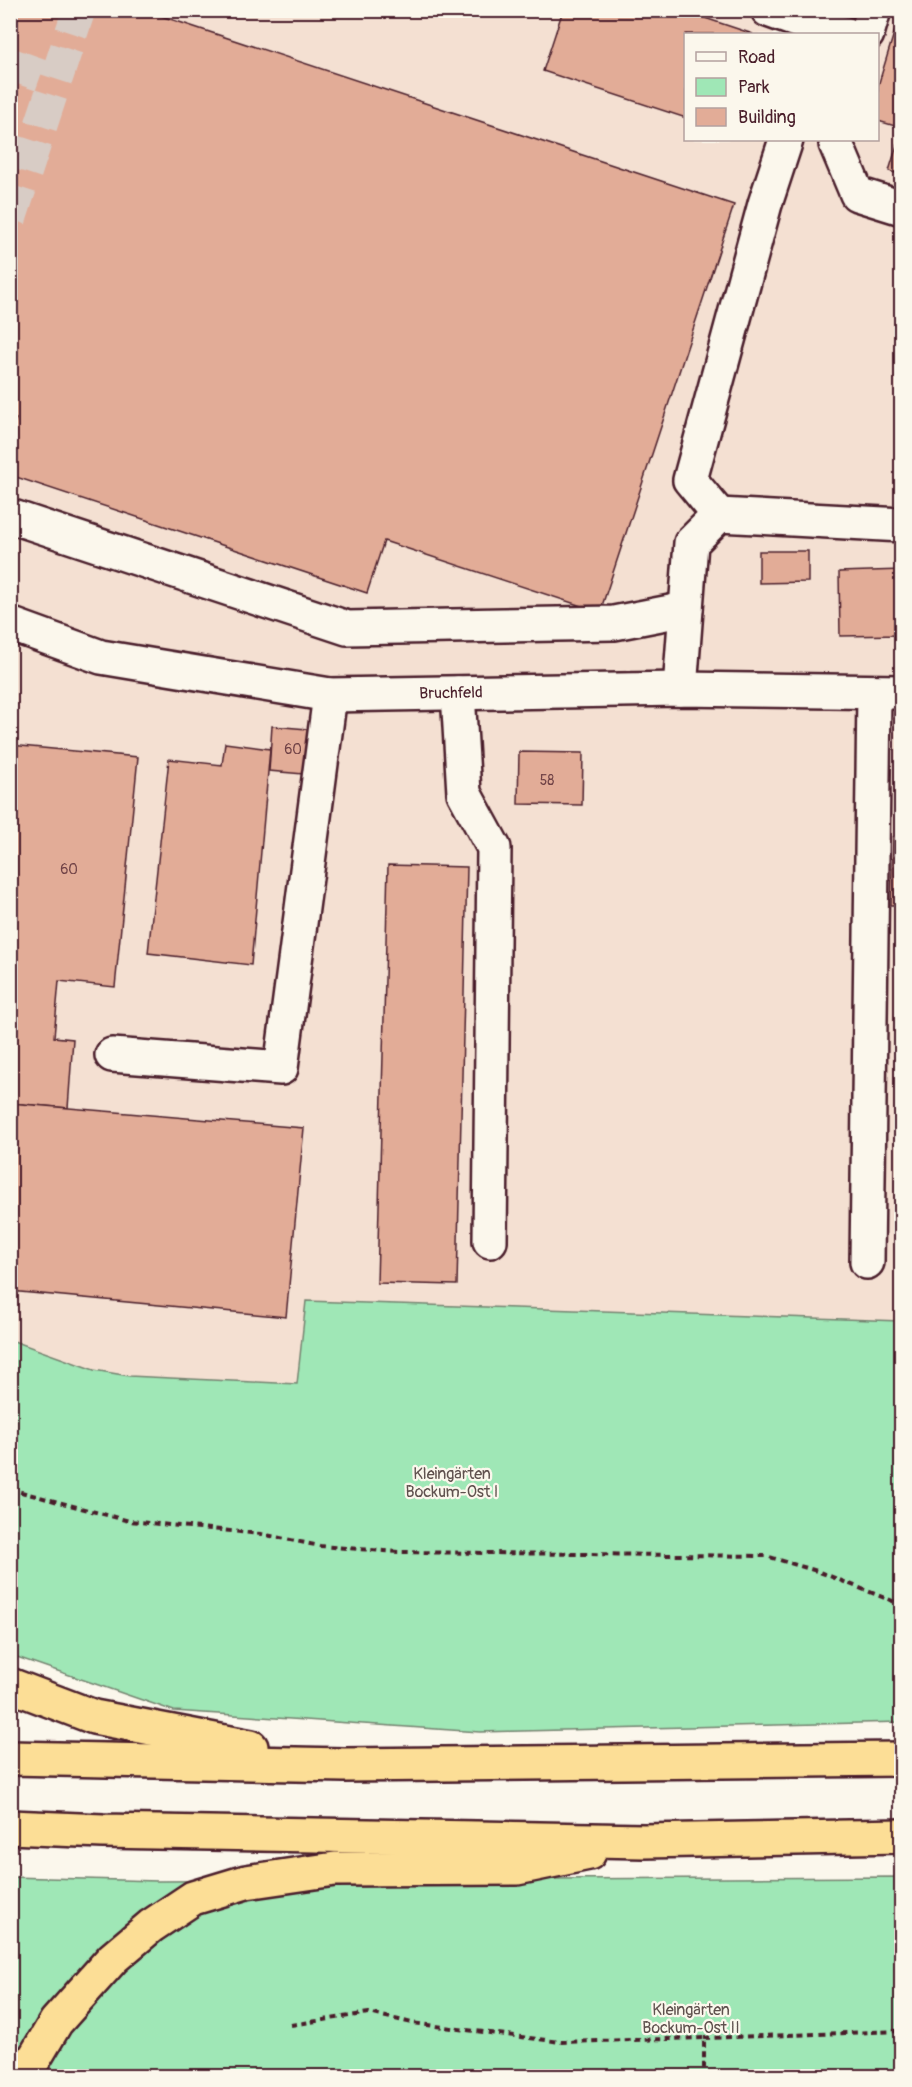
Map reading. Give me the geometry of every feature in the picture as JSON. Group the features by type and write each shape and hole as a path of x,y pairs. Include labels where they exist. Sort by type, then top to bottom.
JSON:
{"highway":[{"path":"10,1685 94,1717 344,1765"},
{"path":"10,1758 344,1765 902,1759"},
{"path":"10,1827 644,1841 902,1836"},
{"path":"24,2076 56,2022 112,1958 151,1926 193,1898 246,1882 335,1869 517,1868 644,1841"}],"street":[{"path":"768,10 808,29 838,33"},
{"path":"867,33 874,10"},
{"path":"786,141 765,204 690,480 719,515 902,525"},
{"path":"837,141 836,144 858,194 902,208"},
{"path":"680,689 691,543 719,515"},
{"path":"10,516 347,628 614,623 686,609"},
{"name":"Bruchfeld","path":"10,624 101,657 330,695 680,689 888,692"},
{"path":"867,1262 888,692"},
{"path":"458,693 464,793 494,848 490,1241"},
{"path":"112,1055 281,1068 330,695"}],"path":[{"path":"10,1489 129,1521 261,1534 320,1546 398,1552 766,1556 817,1571 895,1602 902,1602"},
{"path":"291,2025 369,2013 412,2023 561,2042 902,2031"},
{"path":"704,2038 704,2076"}],"shaded area":[{"path":"10,11 901,11 901,1321 306,1301 298,1384 129,1376 94,1370 11,1340"}],"green space":[{"name":"Kleingärten Bockum-Ost I","path":"306,1301 901,1321 901,1722 480,1732 174,1711 11,1655 11,1340 94,1370 129,1376 297,1384"},
{"name":"Kleingärten Bockum-Ost II","path":"10,1877 158,1881 901,1877 901,2076 11,2076"}],"building":[{"path":"10,10 143,10 734,205 600,612 384,541 367,593 10,475 10,434 16,419 10,417"},
{"path":"563,10 681,10 750,33 684,33 684,117 543,71"},
{"path":"898,20 902,21 902,128 879,121 879,83"},
{"path":"902,129 902,175 889,171"},
{"path":"759,551 808,551 808,582 759,583"},
{"path":"902,570 902,635 840,636 839,572"},
{"path":"272,726 319,730 315,775 269,771"},
{"path":"225,743 270,749 251,965 148,953 169,759 222,765"},
{"path":"10,745 138,757 115,987 59,981 54,1037 73,1039 68,1108 10,1103"},
{"path":"519,752 583,753 582,805 518,804"},
{"path":"893,837 902,837 902,905 891,905"},
{"path":"388,865 467,867 457,1285 377,1283"},
{"path":"10,1103 304,1128 286,1317 10,1291"}],"tunnel":[{"path":"10,219 79,10"},
{"path":"10,64 55,80"}]}
